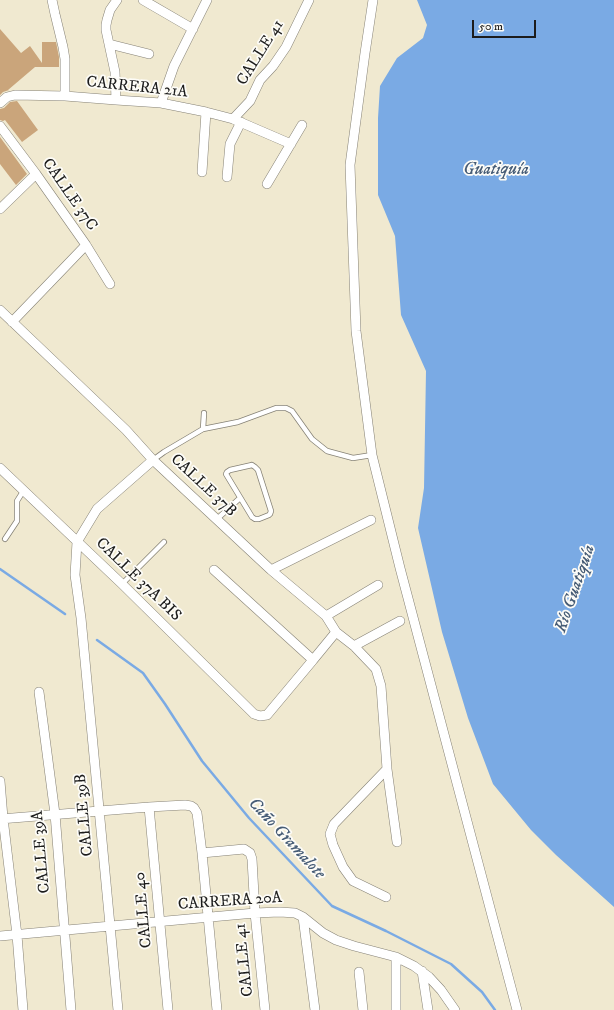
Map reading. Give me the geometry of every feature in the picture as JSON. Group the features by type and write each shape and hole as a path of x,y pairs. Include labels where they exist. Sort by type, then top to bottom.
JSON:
{"street":[{"path":"52,0 65,59 66,78 64,96"},
{"path":"116,100 115,72 106,30 110,10 117,0"},
{"path":"143,0 193,29"},
{"path":"161,103 174,66 207,0"},
{"name":"CALLE 41","path":"227,177 230,144 237,120 250,101 260,80 273,66 286,47 309,0"},
{"path":"373,0 350,165 356,331 372,455 402,576 517,1010"},
{"path":"109,44 149,54"},
{"name":"CARRERA 21A","path":"0,103 7,97 15,95 64,96 161,103 237,120 292,144"},
{"path":"202,172 206,112"},
{"path":"267,184 302,125"},
{"name":"CALLE 37C","path":"0,126 86,245 110,284"},
{"path":"0,209 36,174"},
{"path":"12,322 86,245"},
{"name":"CALLE 37B","path":"0,310 126,430 153,460 271,570 326,616 336,632 354,646 376,669 381,686 387,769 397,842"},
{"path":"77,542 97,509 153,460"},
{"name":"CALLE 37A BIS","path":"0,468 122,584 254,714 260,716 267,715 313,660"},
{"path":"271,570 371,520"},
{"name":"CALLE 39B","path":"77,542 74,575 81,618 118,1010"},
{"path":"214,570 313,660 336,632"},
{"path":"326,616 378,585"},
{"path":"354,646 400,621"},
{"name":"CALLE 39A","path":"38,692 55,814 71,1010"},
{"path":"386,897 353,881 343,867 333,845 330,834 334,824 387,769"},
{"path":"0,781 2,819 17,935 23,1010"},
{"path":"2,819 149,807 191,806 194,808 197,813 202,853 217,1010"},
{"name":"CALLE 40","path":"149,807 168,1010"},
{"name":"CALLE 41","path":"202,853 244,849 250,853 252,859 265,1010"},
{"name":"CARRERA 20A","path":"0,936 256,913 295,913 323,933 336,940 407,961 422,971 441,990 455,1010"},
{"path":"303,918 315,1010"},
{"path":"396,957 396,1010"},
{"path":"422,971 428,1010"},
{"path":"359,972 363,1010"}],"lane":[{"path":"153,460 203,429 238,422 276,408 286,408 292,411 312,439 327,451 353,458 372,455"},
{"path":"203,429 204,412"},
{"path":"252,465 258,470 270,514 259,519 255,519 252,517 240,498 226,474 230,470 252,465"},
{"path":"5,539 17,521 17,501 24,490"},
{"path":"217,519 240,498"},
{"path":"122,584 164,542"}],"water":[{"name":"Guatiquía","path":"417,0 614,0 614,907 556,855 531,830 493,784 468,718 442,632 418,528 424,488 426,371 401,315 395,236 378,195 378,118 380,86 397,58 423,38 427,25"}],"building":[{"path":"0,29 21,53 30,46 42,63 42,42 56,42 59,67 35,67 9,90 0,95"},
{"path":"17,101 38,130 22,142 5,120 0,120 0,109 4,108 10,102"},
{"path":"0,137 27,174 16,185 0,164"}],"waterway":[{"name":"Caño Gramalote","path":"0,569 65,614"},
{"name":"Caño Gramalote","path":"97,640 143,673 202,761 249,818 332,906 451,964 482,992 495,1010"}],"water label":[{"name":"Río Guatiquía","path":"576,589"}]}
